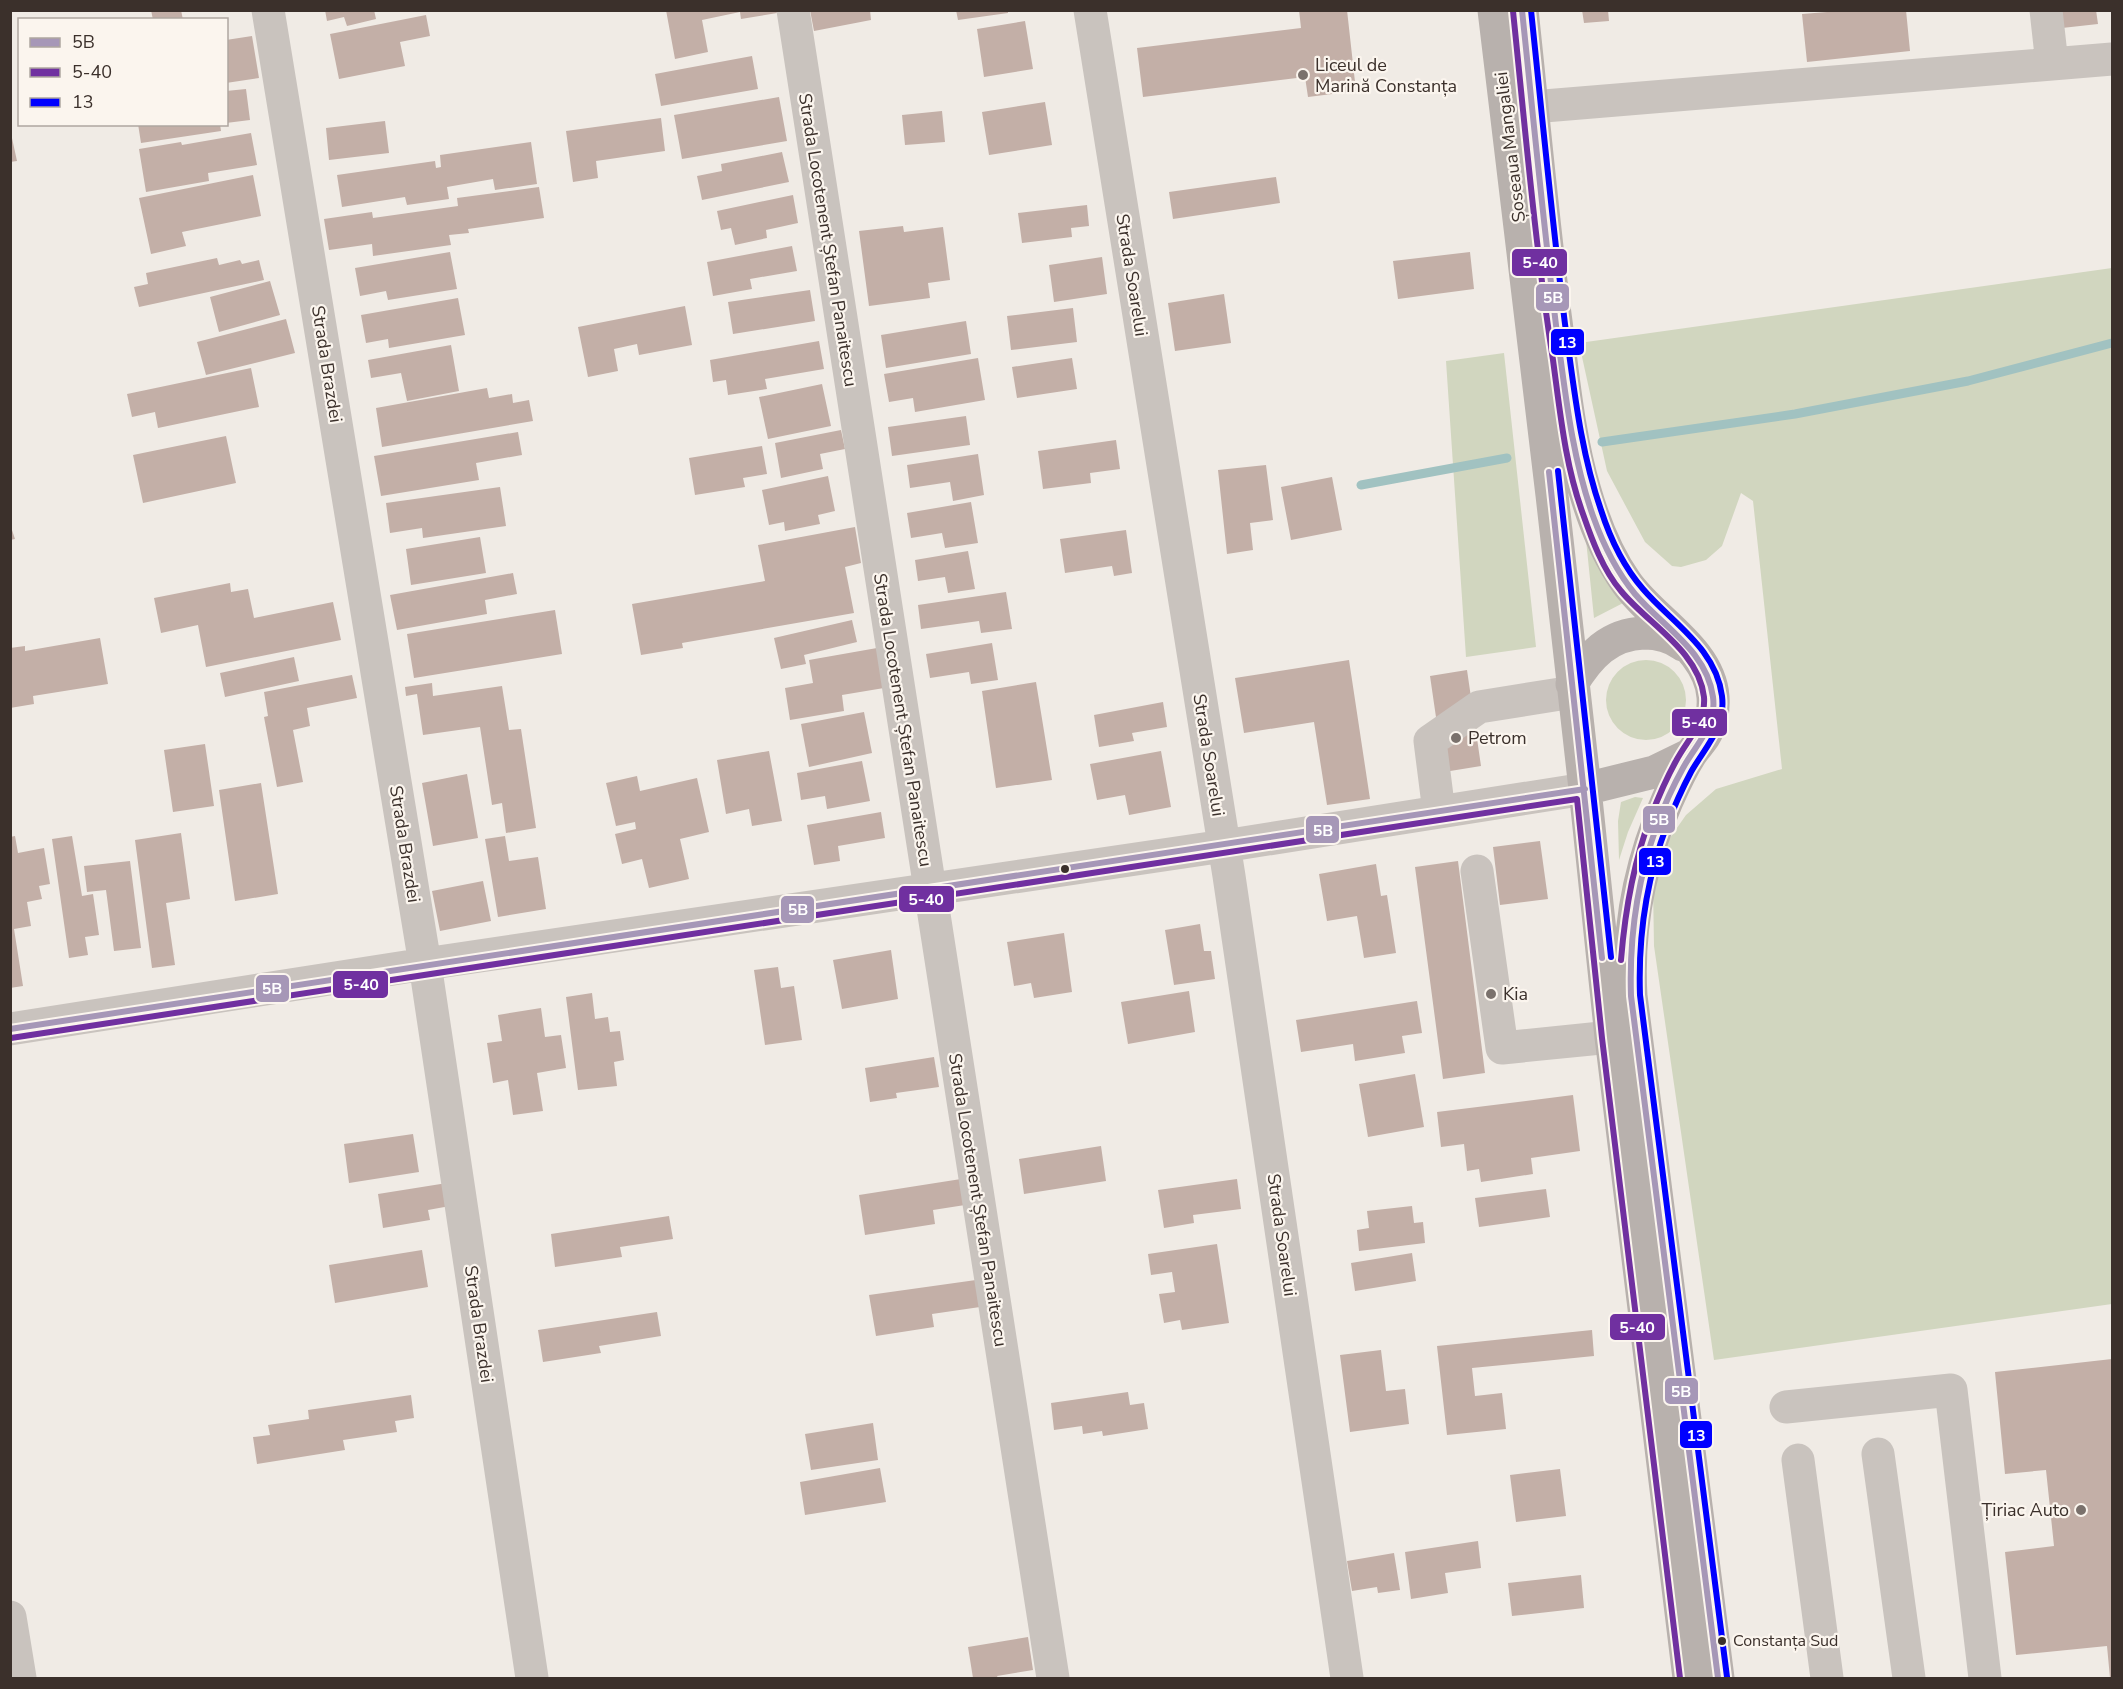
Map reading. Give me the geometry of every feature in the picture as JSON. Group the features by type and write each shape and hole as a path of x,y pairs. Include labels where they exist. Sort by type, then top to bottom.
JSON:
{"main road":[{"name":"Șoseaua Mangaliei","path":"1494,10 1535,349 1611,1037 1689,1678"},
{"name":"Șoseaua Mangaliei","path":"1522,10 1559,345 1585,491 1596,524 1626,583 1696,655 1708,673 1713,695 1713,716 1705,736 1691,754 1668,797 1646,856 1635,913 1629,970 1718,1678"},
{"path":"1573,688 1584,665 1596,652 1612,640 1632,633 1655,633 1674,639 1696,655"},
{"path":"1585,789 1654,772 1691,754"}],"street":[{"name":"Strada Brazdei","path":"268,10 425,964 532,1678"},
{"name":"Strada Locotenent Ștefan Panaitescu","path":"793,10 1053,1678"},
{"name":"Strada Soarelui","path":"1090,10 1224,846 1347,1678"},
{"path":"2046,10 2052,64"},
{"path":"1532,107 2112,59"},
{"path":"1439,812 1430,741 1479,707 1573,688"},
{"path":"10,1029 425,964 1224,846 1585,789"},
{"path":"1477,871 1502,1048 1611,1037"},
{"path":"1786,1407 1951,1390 1980,1678"},
{"path":"1878,1454 1909,1678"},
{"path":"1798,1460 1827,1678"},
{"path":"10,1617 20,1678"}],"green space":[{"path":"2112,268 2112,1304 1714,1360 1654,946 1653,886 1665,845 1686,815 1716,789 1782,769 1753,501 1741,493 1722,546 1706,560 1681,567 1672,566 1645,542 1607,471 1579,343"},
{"path":"1504,353 1536,647 1466,657 1446,361"},
{"path":"1585,530 1627,601 1594,618"},
{"path":"1646,660 1661,663 1674,672 1683,685 1686,700 1683,715 1674,728 1661,737 1646,740 1631,737 1618,728 1609,715 1606,700 1609,685 1618,672 1631,663"},
{"path":"1635,797 1643,798 1619,860 1618,821 1621,802"}],"building":[{"path":"151,10 181,10 183,18 153,18"},
{"path":"325,10 374,10 376,19 347,26 344,17 327,21"},
{"path":"666,10 776,10 777,13 741,19 740,12 702,20 708,52 675,59"},
{"path":"810,10 870,10 871,20 814,31"},
{"path":"956,10 1008,10 1008,13 958,20"},
{"path":"1299,10 1347,10 1356,91 1308,97 1305,77 1143,97 1137,48 1301,28"},
{"path":"1582,10 1608,10 1609,21 1584,23"},
{"path":"1827,10 1906,10 1910,51 1807,62 1802,14 1827,12"},
{"path":"2060,10 2096,10 2098,24 2062,28"},
{"path":"426,15 430,36 400,42 405,66 339,79 330,34"},
{"path":"1025,21 1033,69 984,77 977,29"},
{"path":"252,36 259,78 228,83 228,40"},
{"path":"752,56 758,89 661,106 655,74"},
{"path":"246,89 250,120 228,123 228,91"},
{"path":"779,97 787,141 682,159 674,115"},
{"path":"1045,102 1052,145 989,155 982,112"},
{"path":"942,111 945,142 905,145 902,115"},
{"path":"661,118 665,151 596,161 598,178 573,182 566,131"},
{"path":"385,121 389,153 329,160 326,128"},
{"path":"138,126 220,126 221,131 141,143"},
{"path":"10,129 17,161 10,162"},
{"path":"251,133 257,165 208,173 209,181 146,192 139,149 181,142 182,145"},
{"path":"531,142 537,184 495,190 493,179 447,187 449,199 407,205 405,197 342,207 337,175 435,161 436,168 441,167 440,155"},
{"path":"782,152 789,182 702,200 697,176 722,171 721,164"},
{"path":"253,175 261,216 182,232 186,246 151,254 139,198"},
{"path":"1276,177 1280,203 1173,219 1169,192"},
{"path":"539,187 544,218 468,229 469,233 449,235 451,245 373,256 372,244 329,250 324,219 372,212 373,218 458,206 457,198"},
{"path":"793,195 798,223 766,230 767,238 735,245 731,228 721,230 717,211"},
{"path":"1087,205 1089,226 1071,228 1072,237 1022,243 1018,213"},
{"path":"903,226 904,232 943,227 950,280 928,283 930,298 869,306 859,231"},
{"path":"792,246 797,271 750,279 752,289 713,296 707,262"},
{"path":"450,252 457,289 388,300 386,291 360,296 355,268"},
{"path":"1470,252 1474,289 1398,299 1393,261"},
{"path":"1102,257 1107,294 1054,302 1049,265"},
{"path":"217,258 219,265 240,260 242,264 259,260 264,280 139,307 134,287 148,284 146,273"},
{"path":"270,281 280,315 219,332 210,297"},
{"path":"810,290 815,321 733,334 728,302"},
{"path":"1224,294 1231,343 1175,351 1168,303"},
{"path":"458,298 465,335 389,348 388,339 366,343 361,315"},
{"path":"685,306 692,345 639,355 637,344 614,349 618,371 588,377 578,327"},
{"path":"1073,308 1077,342 1011,350 1007,316"},
{"path":"286,319 295,353 206,375 197,342"},
{"path":"966,321 971,354 886,368 881,335"},
{"path":"819,341 824,369 765,379 767,389 728,395 726,380 713,382 710,360"},
{"path":"451,345 459,391 407,401 401,373 371,378 368,360"},
{"path":"978,358 985,400 915,412 913,398 889,402 884,374"},
{"path":"1072,358 1077,389 1017,398 1012,367"},
{"path":"251,368 259,407 158,428 155,412 132,417 127,394"},
{"path":"822,384 831,426 768,439 759,397"},
{"path":"487,388 489,398 512,394 513,403 529,400 533,421 382,447 376,408"},
{"path":"966,416 970,445 892,456 888,427"},
{"path":"841,430 845,449 820,454 823,469 781,478 775,443"},
{"path":"518,432 522,455 476,463 479,480 381,496 374,456"},
{"path":"226,436 236,483 143,503 133,455"},
{"path":"1116,440 1120,469 1090,473 1091,483 1043,489 1038,451"},
{"path":"762,446 767,474 743,478 745,487 695,495 689,458"},
{"path":"978,454 984,495 953,501 950,482 910,488 907,465"},
{"path":"1266,465 1273,520 1250,523 1253,550 1227,554 1218,470"},
{"path":"828,476 835,511 818,515 820,524 785,531 784,522 769,525 762,490"},
{"path":"1332,477 1342,530 1291,540 1281,487"},
{"path":"500,487 506,526 423,538 422,528 390,533 386,503"},
{"path":"971,502 978,543 945,548 942,533 911,538 907,513"},
{"path":"10,524 15,539 10,540"},
{"path":"855,527 861,563 845,567 854,613 682,643 683,648 641,655 632,604 765,581 758,545"},
{"path":"1126,530 1132,573 1114,576 1112,566 1065,573 1060,539"},
{"path":"480,537 486,573 411,585 406,549"},
{"path":"968,551 975,589 948,593 945,577 918,581 915,560"},
{"path":"513,573 517,594 485,600 487,614 397,630 390,595"},
{"path":"230,583 231,592 248,589 254,618 333,602 341,640 206,667 198,625 161,633 154,598"},
{"path":"1006,592 1012,629 981,633 979,621 921,629 918,605"},
{"path":"555,610 562,654 414,678 407,634"},
{"path":"852,620 857,642 804,655 806,664 781,669 774,638"},
{"path":"100,638 108,684 33,696 34,704 10,708 10,648 25,646 25,651"},
{"path":"992,643 998,680 971,684 969,672 930,678 926,654"},
{"path":"877,648 884,688 842,695 844,711 790,720 785,688 813,683 809,660"},
{"path":"294,657 299,681 225,697 220,673"},
{"path":"1349,660 1370,799 1327,805 1314,722 1244,733 1235,678"},
{"path":"1467,670 1481,766 1444,772 1430,676"},
{"path":"352,675 357,698 307,708 310,726 293,730 303,782 277,787 264,717 268,716 264,692"},
{"path":"1036,682 1052,780 996,788 982,691"},
{"path":"432,683 433,696 502,686 509,730 521,729 536,828 506,833 502,803 492,805 480,727 423,735 417,694 406,696 405,687"},
{"path":"1163,702 1167,727 1132,733 1134,741 1099,747 1094,715"},
{"path":"864,712 872,753 809,767 801,724"},
{"path":"205,744 214,806 173,812 164,750"},
{"path":"769,751 782,821 752,826 749,809 726,814 717,760"},
{"path":"1161,751 1171,807 1129,815 1125,795 1097,800 1090,764"},
{"path":"862,761 870,801 827,809 825,796 801,800 797,773"},
{"path":"467,774 478,838 433,846 422,783"},
{"path":"637,776 640,791 697,778 709,832 680,839 689,879 649,888 642,859 622,864 615,834 636,829 635,822 616,826 606,783"},
{"path":"261,783 278,894 235,901 219,790"},
{"path":"881,812 885,838 838,846 840,861 814,865 807,825"},
{"path":"181,833 190,899 166,903 175,965 152,968 135,840"},
{"path":"15,836 18,853 44,848 50,884 39,886 42,899 27,902 31,926 14,929 23,986 10,988 10,837"},
{"path":"72,836 82,896 93,894 99,935 85,937 88,955 69,958 52,839"},
{"path":"505,836 509,861 538,857 546,909 498,917 485,839"},
{"path":"1540,841 1548,899 1500,905 1493,847"},
{"path":"130,861 141,948 114,951 106,890 87,892 84,866"},
{"path":"1458,861 1485,1073 1443,1079 1415,867"},
{"path":"1376,864 1381,896 1387,895 1396,953 1364,958 1357,916 1327,921 1319,874"},
{"path":"483,881 491,921 440,931 432,891"},
{"path":"1200,924 1204,951 1211,951 1215,979 1174,985 1165,930"},
{"path":"1064,933 1072,992 1034,998 1031,983 1014,986 1007,942"},
{"path":"891,950 898,999 842,1009 833,960"},
{"path":"778,967 781,988 794,986 802,1040 765,1045 754,970"},
{"path":"1189,991 1195,1032 1128,1044 1121,1002"},
{"path":"592,993 595,1019 608,1017 610,1032 620,1031 624,1060 614,1062 617,1086 578,1090 566,997"},
{"path":"1417,1001 1422,1033 1402,1036 1405,1053 1355,1061 1353,1044 1301,1052 1296,1020"},
{"path":"541,1008 545,1037 561,1035 566,1068 537,1073 543,1111 513,1115 508,1080 493,1083 487,1043 502,1041 498,1015"},
{"path":"934,1057 939,1087 896,1093 897,1098 870,1102 865,1068"},
{"path":"1415,1074 1424,1127 1368,1137 1359,1084"},
{"path":"1573,1095 1580,1151 1531,1158 1533,1174 1481,1182 1479,1169 1467,1171 1464,1144 1441,1147 1437,1112"},
{"path":"413,1134 419,1172 349,1183 344,1144"},
{"path":"1101,1146 1106,1181 1024,1194 1019,1159"},
{"path":"961,1179 965,1205 933,1210 935,1224 865,1235 859,1195"},
{"path":"1237,1179 1241,1209 1193,1215 1194,1223 1164,1228 1158,1190"},
{"path":"447,1183 450,1206 428,1210 430,1220 383,1228 378,1194"},
{"path":"1546,1189 1550,1217 1479,1227 1475,1198"},
{"path":"1412,1206 1414,1223 1423,1222 1425,1243 1359,1251 1357,1230 1369,1228 1367,1211"},
{"path":"669,1216 673,1239 620,1247 622,1257 555,1267 551,1234"},
{"path":"1217,1244 1229,1323 1182,1330 1180,1320 1164,1323 1159,1294 1175,1292 1172,1272 1151,1275 1148,1254"},
{"path":"422,1250 428,1287 335,1303 329,1265"},
{"path":"1412,1253 1416,1281 1355,1291 1351,1263"},
{"path":"976,1280 980,1307 932,1314 934,1327 876,1336 869,1295"},
{"path":"657,1312 661,1336 599,1346 601,1353 543,1362 538,1330"},
{"path":"1592,1330 1594,1356 1472,1368 1475,1396 1502,1393 1506,1429 1447,1435 1437,1346"},
{"path":"1381,1350 1386,1391 1405,1389 1409,1424 1350,1432 1340,1355"},
{"name":"Țiriac Auto","path":"2112,1359 2112,1678 2110,1678 2107,1646 2016,1655 2005,1552 2054,1546 2046,1470 2005,1474 1995,1372"},
{"path":"1128,1392 1130,1405 1144,1403 1148,1429 1103,1436 1102,1431 1083,1434 1082,1426 1054,1430 1051,1403"},
{"path":"411,1395 414,1418 395,1421 397,1432 343,1440 345,1450 257,1464 253,1437 270,1435 268,1425 309,1419 308,1410"},
{"path":"873,1423 878,1460 811,1470 805,1434"},
{"path":"880,1468 886,1502 805,1515 800,1482"},
{"path":"1560,1469 1566,1516 1516,1522 1510,1475"},
{"path":"1478,1541 1481,1568 1445,1573 1448,1593 1411,1599 1405,1552"},
{"path":"1394,1553 1400,1590 1378,1593 1377,1587 1352,1591 1347,1561"},
{"path":"1581,1575 1584,1608 1512,1616 1508,1583"},
{"path":"1028,1637 1033,1670 997,1676 998,1678 973,1678 968,1647"}],"waterway":[{"path":"1602,442 1795,414 1968,381 2112,343"},
{"path":"1361,485 1507,458"}],"transit line":[{"name":"5B","path":"1522,10 1556,325 1570,421 1585,493 1601,537 1622,576 1646,606 1693,653 1709,681 1713,697 1709,726 1672,789 1644,867 1633,931 1631,996 1718,1678"},
{"name":"13","path":"1531,10 1565,324 1578,418 1594,487 1609,531 1623,561 1643,589 1702,650 1718,679 1722,696 1718,728 1684,785 1670,818 1654,867 1642,930 1640,995 1727,1677"},
{"name":"5-40","path":"1513,11 1541,273 1564,438 1577,495 1594,544 1609,574 1632,603 1683,652 1693,666 1704,697 1699,723 1680,753 1656,802 1639,851 1625,923 1621,960"},
{"name":"13","path":"1558,471 1611,957"},
{"name":"5B","path":"1549,472 1602,958"},
{"name":"5B","path":"10,1029 1585,789"},
{"name":"5-40","path":"11,1038 1577,799 1602,1038 1680,1678"}],"place":[{"name":"Liceul de Marină Constanța","path":"1303,75"},
{"name":"Petrom","path":"1456,738"},
{"name":"Kia","path":"1491,994"},
{"name":"Țiriac Auto","path":"2081,1510"},
{"name":"Constanța Sud","path":"1722,1641"}]}
